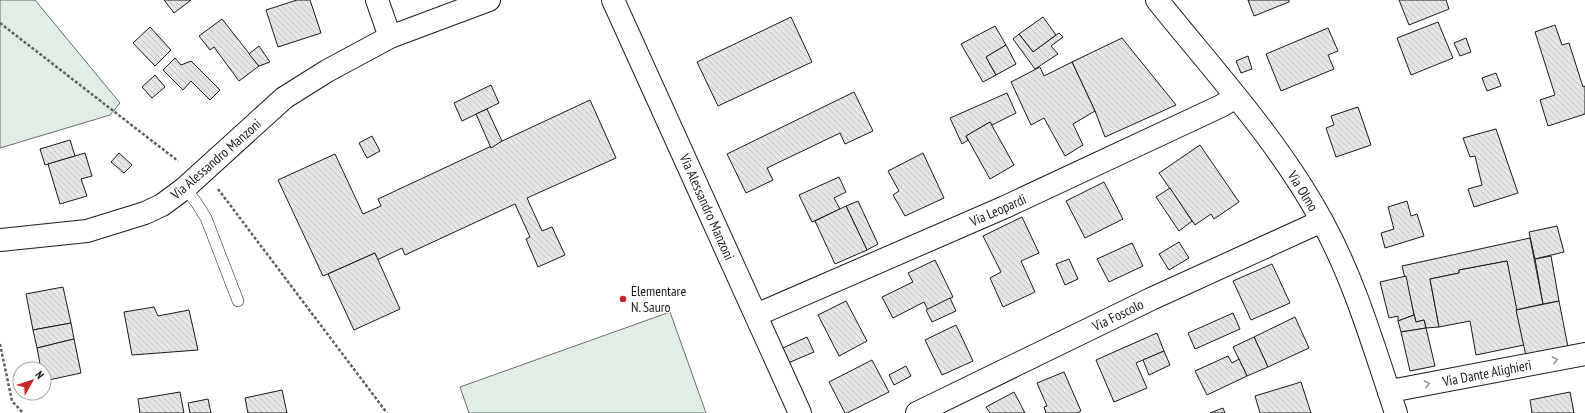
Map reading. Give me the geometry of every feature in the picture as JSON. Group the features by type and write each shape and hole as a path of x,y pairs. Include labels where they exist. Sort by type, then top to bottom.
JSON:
{"street":[{"path":"377,0 390,37"},
{"name":"Via Alessandro Manzoni","path":"0,240 87,231 145,213 162,205 185,188 284,98 327,71 390,37 489,0"},
{"name":"Via Alessandro Manzoni","path":"614,0 800,413"},
{"name":"Via Olmo","path":"1157,0 1278,151 1322,221 1344,266 1358,300 1396,413"},
{"name":"Via Leopardi","path":"756,315 1005,207 1221,106 1236,97"},
{"name":"Via Foscolo","path":"917,413 1151,299 1322,221"},
{"name":"Via Dante Alighieri","path":"1389,392 1585,354"}],"lane":[{"path":"185,188 206,218 238,301"}],"path":[{"path":"0,23 181,163"},
{"path":"214,185 387,413"},
{"path":"0,344 12,401 23,413"}],"green space":[{"path":"0,0 35,0 120,103 110,115 0,148"},
{"path":"670,312 706,413 469,413 460,387"}],"building":[{"path":"164,0 191,0 174,13"},
{"path":"297,0 310,0 321,33 278,47 266,10"},
{"path":"1248,0 1289,0 1289,2 1254,16"},
{"path":"1399,0 1446,0 1449,9 1409,25"},
{"path":"791,17 812,62 718,106 697,62"},
{"path":"1043,17 1056,35 1033,52 1019,34"},
{"path":"222,19 259,66 239,81 214,47 210,50 199,36"},
{"path":"1438,22 1453,58 1411,75 1397,38"},
{"path":"1555,25 1562,45 1569,43 1583,87 1585,86 1585,114 1548,126 1540,100 1555,95 1535,32"},
{"path":"995,26 1006,45 986,57 996,75 983,82 961,44"},
{"path":"150,27 171,50 155,66 133,43"},
{"path":"1328,28 1338,51 1328,55 1334,69 1281,91 1266,54"},
{"path":"1059,33 1063,37 1051,46 1058,54 1035,69 1013,39 1019,34 1033,52"},
{"path":"1122,38 1176,105 1105,137 1095,111 1072,62"},
{"path":"1466,38 1471,52 1460,56 1454,43"},
{"path":"1006,45 1016,64 996,75 986,57"},
{"path":"259,46 270,62 259,66 249,54"},
{"path":"1248,56 1252,69 1241,73 1236,61"},
{"path":"175,58 181,65 191,61 220,90 210,100 191,81 183,90 163,70"},
{"path":"1072,62 1095,111 1073,124 1083,145 1065,156 1044,118 1031,125 1011,82 1040,67 1044,76"},
{"path":"1496,73 1501,86 1487,91 1482,78"},
{"path":"155,75 165,87 152,98 142,87"},
{"path":"491,85 499,103 462,121 454,103"},
{"path":"854,92 873,131 845,144 840,133 767,168 773,180 746,193 727,154"},
{"path":"1007,93 1016,113 992,125 990,122 966,136 968,140 962,144 950,118"},
{"path":"590,100 616,158 527,198 542,231 552,227 565,255 538,267 526,239 530,237 515,204 405,255 402,248 377,260 375,253 323,276 278,180 335,154 363,214 381,206 378,199"},
{"path":"1358,107 1371,145 1336,157 1326,128 1334,125 1331,116"},
{"path":"487,109 502,141 491,148 476,114"},
{"path":"990,122 1014,165 990,179 966,136"},
{"path":"1496,129 1518,193 1474,207 1468,189 1482,185 1475,156 1470,157 1463,138"},
{"path":"372,136 380,151 367,158 359,143"},
{"path":"70,140 75,156 45,165 40,149"},
{"path":"1200,145 1239,202 1214,219 1211,214 1195,225 1159,173"},
{"path":"85,153 92,176 81,179 87,196 60,204 48,164"},
{"path":"119,153 132,165 124,173 111,162"},
{"path":"923,153 944,198 905,216 893,195 899,191 888,171"},
{"path":"839,177 846,192 834,198 840,209 812,222 799,195"},
{"path":"1104,182 1123,219 1085,238 1066,201"},
{"path":"1170,188 1192,221 1179,231 1156,197"},
{"path":"858,201 878,244 867,250 846,206"},
{"path":"1407,201 1411,216 1417,214 1424,236 1385,248 1381,233 1394,229 1388,207"},
{"path":"846,206 867,250 835,264 815,221"},
{"path":"1022,217 1039,253 1021,261 1035,292 1003,307 990,278 1001,272 983,236"},
{"path":"1557,226 1564,252 1535,259 1529,232"},
{"path":"1530,238 1543,304 1516,310 1507,261 1459,270 1459,273 1430,279 1439,327 1426,328 1424,320 1416,322 1402,266"},
{"path":"1179,242 1189,258 1169,270 1159,254"},
{"path":"1132,243 1143,266 1109,282 1097,259"},
{"path":"375,253 400,309 354,330 328,274"},
{"path":"1551,256 1559,301 1543,304 1535,259"},
{"path":"1069,259 1078,279 1065,285 1056,264"},
{"path":"935,260 953,297 928,310 924,302 893,318 882,297 913,282 908,273"},
{"path":"1507,261 1524,345 1476,355 1470,321 1439,327 1430,279 1459,273 1459,270"},
{"path":"1272,264 1290,303 1251,320 1233,281"},
{"path":"1406,276 1414,315 1398,321 1398,316 1389,318 1380,282"},
{"path":"63,287 71,323 33,330 26,294"},
{"path":"950,298 956,311 932,322 926,310"},
{"path":"846,301 867,341 839,356 818,315"},
{"path":"1559,301 1568,347 1526,356 1516,310"},
{"path":"154,307 158,316 189,310 198,350 132,355 124,312"},
{"path":"1233,313 1240,329 1195,349 1188,333"},
{"path":"1414,315 1416,322 1424,320 1426,328 1401,332 1398,321"},
{"path":"1295,317 1309,348 1268,367 1254,337"},
{"path":"71,323 74,339 37,348 33,330"},
{"path":"956,325 973,361 942,375 925,340"},
{"path":"1426,328 1435,366 1410,371 1401,332"},
{"path":"1157,333 1164,351 1136,363 1147,388 1114,402 1096,360"},
{"path":"807,337 814,352 781,366 774,352"},
{"path":"1254,337 1268,367 1247,376 1233,347"},
{"path":"74,339 81,373 52,379 52,361 39,361 37,348"},
{"path":"1164,351 1170,365 1149,375 1143,360"},
{"path":"1228,356 1232,363 1239,359 1247,376 1207,395 1195,371"},
{"path":"872,360 889,392 845,413 829,382"},
{"path":"906,366 911,376 894,385 889,375"},
{"path":"1064,372 1081,411 1077,413 1046,413 1044,407 1047,406 1037,383"},
{"path":"1301,382 1311,413 1260,413 1255,396"},
{"path":"282,390 287,413 248,413 245,398"},
{"path":"180,392 184,413 140,413 138,399"},
{"path":"1014,392 1025,413 990,413 986,407"},
{"path":"1570,392 1574,413 1532,413 1530,400"},
{"path":"208,399 211,413 190,413 188,403"},
{"path":"1223,408 1225,413 1210,413"}],"place":[{"name":"Elementare N. Sauro","path":"623,299"}]}
